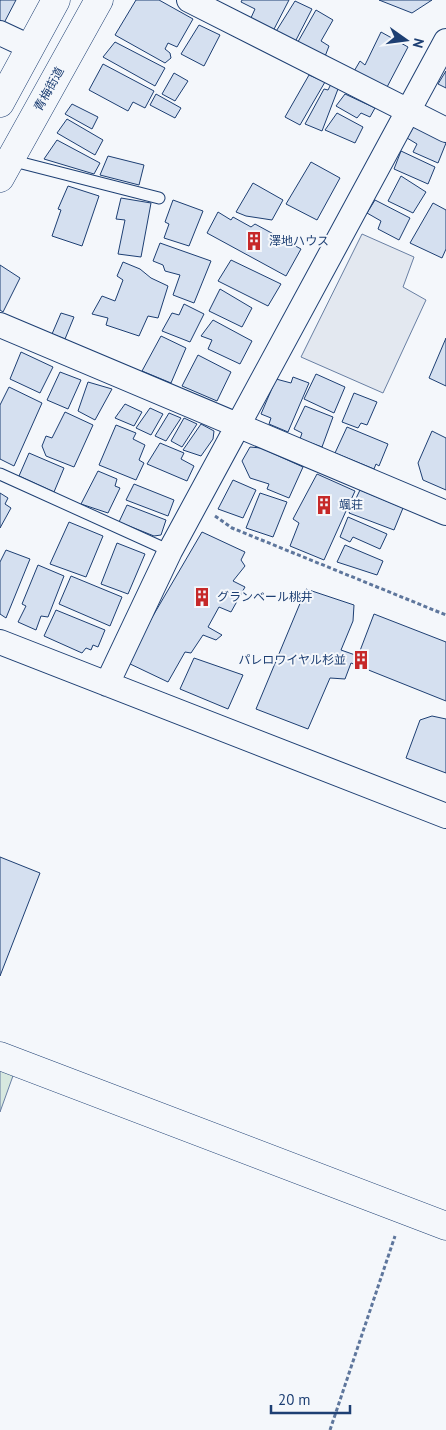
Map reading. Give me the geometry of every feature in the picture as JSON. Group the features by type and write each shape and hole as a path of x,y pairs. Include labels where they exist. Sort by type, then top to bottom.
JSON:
{"street":[{"path":"0,103 56,0"},
{"name":"青梅街道","path":"5,169 99,0"},
{"path":"188,0 446,130"},
{"path":"0,32 30,47"},
{"path":"106,684 170,551 446,41"},
{"path":"0,325 446,513"},
{"path":"0,642 446,816"},
{"path":"0,1056 446,1226"}],"lane":[{"path":"5,169 159,198"},
{"path":"0,474 170,551"}],"path":[{"path":"196,504 232,528 446,615"},
{"path":"330,1430 404,1209"}],"shaded area":[{"path":"362,234 414,257 403,287 426,300 383,393 301,357"},
{"path":"0,1067 14,1073 0,1112"}],"building":[{"path":"0,0 16,0 4,23 0,21"},
{"path":"136,0 159,0 193,19 177,47 168,43 165,49 170,53 171,58 165,63 115,35"},
{"path":"242,0 289,0 272,33 250,20 255,9 241,2"},
{"path":"379,0 432,0 412,13"},
{"path":"295,1 312,9 295,42 275,33"},
{"path":"316,10 333,20 321,41 329,46 324,59 295,47"},
{"path":"199,25 220,35 204,66 181,54"},
{"path":"381,32 408,47 386,89 353,73 360,61 365,65"},
{"path":"115,42 165,68 155,86 103,57"},
{"path":"103,64 154,91 145,108 133,102 128,111 89,90"},
{"path":"446,71 446,88 438,84"},
{"path":"174,73 188,81 175,101 162,94"},
{"path":"309,75 325,82 300,125 285,117"},
{"path":"331,84 338,89 322,131 305,124 324,89 328,90"},
{"path":"156,94 181,108 175,118 150,105"},
{"path":"345,94 375,108 370,117 361,113 357,118 336,106"},
{"path":"72,104 98,117 92,129 65,114"},
{"path":"337,113 363,127 355,143 325,130"},
{"path":"67,119 103,140 95,155 57,133"},
{"path":"414,126 446,143 438,163 413,152 417,144 407,138"},
{"path":"57,140 100,163 94,174 44,159"},
{"path":"401,151 435,167 428,184 394,169"},
{"path":"108,156 144,165 139,185 100,175"},
{"path":"311,162 340,178 317,220 286,204"},
{"path":"401,176 426,192 413,213 388,201"},
{"path":"253,183 283,200 272,220 246,216 236,212"},
{"path":"68,186 99,196 82,246 52,236 61,210 58,209"},
{"path":"121,198 151,203 141,257 118,254 125,220 116,219"},
{"path":"173,200 203,211 189,246 164,238 169,224 165,222"},
{"path":"375,200 410,218 399,240 378,229 381,221 367,213"},
{"path":"433,203 446,210 446,249 442,258 410,243"},
{"name":"澤地ハウス","path":"218,212 231,220 233,217 251,227 255,224 301,249 286,276 207,233"},
{"path":"160,243 211,261 194,303 173,295 180,275 165,271 163,265 153,261"},
{"path":"231,260 281,284 268,306 218,281"},
{"path":"123,262 140,269 151,278 168,286 158,318 148,316 139,336 106,325 108,318 92,314 102,296 115,301 123,280 117,276"},
{"path":"0,265 20,278 3,312 0,310"},
{"path":"220,289 252,308 242,327 209,311"},
{"path":"184,304 204,314 190,342 162,331 172,313 179,315"},
{"path":"61,313 74,317 65,339 52,334"},
{"path":"213,320 252,341 240,364 208,349 212,340 201,336"},
{"path":"161,336 186,348 171,383 142,371"},
{"path":"446,338 446,386 429,378"},
{"path":"21,352 53,367 40,393 10,379"},
{"path":"198,355 231,372 217,401 182,386"},
{"path":"60,372 81,380 68,409 47,400"},
{"path":"316,374 345,387 334,413 304,399"},
{"path":"293,377 309,383 288,432 269,424 271,418 261,414 276,379 291,383"},
{"path":"88,382 112,389 95,420 78,411"},
{"path":"9,387 42,403 14,466 0,459 0,405"},
{"path":"354,393 377,402 367,425 361,423 358,428 342,422"},
{"path":"125,404 142,412 134,426 115,418"},
{"path":"305,406 333,417 322,447 300,439 302,433 294,429"},
{"path":"150,408 163,414 151,435 136,428"},
{"path":"65,412 93,425 74,467 46,456 42,446 46,436 52,438"},
{"path":"169,413 181,418 166,441 155,436"},
{"path":"184,418 197,424 182,447 171,441"},
{"path":"201,424 214,431 213,439 201,456 183,450"},
{"path":"116,425 136,433 133,439 145,445 139,460 144,463 136,480 99,465"},
{"path":"347,427 388,444 379,466 376,464 374,469 335,453"},
{"path":"432,431 446,438 446,490 423,480 418,463"},
{"path":"160,443 184,453 181,459 194,466 187,481 147,464"},
{"path":"250,447 261,448 303,467 289,498 267,489 269,484 250,478 242,461"},
{"path":"29,453 64,468 54,492 19,476"},
{"path":"98,471 117,479 115,486 120,488 108,513 81,504"},
{"name":"颯荘","path":"317,474 355,491 324,560 290,546 299,523 293,519"},
{"path":"233,480 256,490 243,518 218,509"},
{"path":"134,484 174,500 168,516 126,500"},
{"path":"360,490 403,508 394,530 349,513"},
{"path":"0,493 8,498 5,504 11,508 0,528"},
{"path":"260,493 287,502 273,537 246,528"},
{"path":"127,505 166,520 161,535 154,536 119,522"},
{"path":"348,517 387,534 380,549 353,537 350,542 340,537"},
{"path":"69,522 103,536 86,577 50,564"},
{"name":"グランベール桃井","path":"202,532 245,552 241,560 245,566 233,581 245,587 231,612 219,607 208,627 222,635 216,640 203,635 191,653 185,652 168,682 126,662"},
{"path":"117,543 145,554 128,594 101,584"},
{"path":"345,545 383,561 377,575 337,562"},
{"path":"6,550 30,559 6,618 0,614 0,562"},
{"path":"38,565 64,576 48,617 41,616 36,630 18,622 26,606 22,604"},
{"path":"71,576 122,597 110,626 59,604"},
{"name":"パレロワイヤル杉並","path":"306,589 354,605 353,621 341,650 358,656 374,614 446,642 446,701 351,663 345,679 330,678 308,729 256,709"},
{"path":"56,610 105,630 98,647 93,645 91,650 86,648 82,653 44,636"},
{"path":"194,658 243,675 228,709 180,689"},
{"path":"432,716 446,719 446,773 406,758 420,720"},
{"path":"0,857 40,873 0,976"}],"place":[{"name":"澤地ハウス","path":"254,241"},
{"name":"颯荘","path":"324,505"},
{"name":"グランベール桃井","path":"202,597"},
{"name":"パレロワイヤル杉並","path":"361,660"}]}
